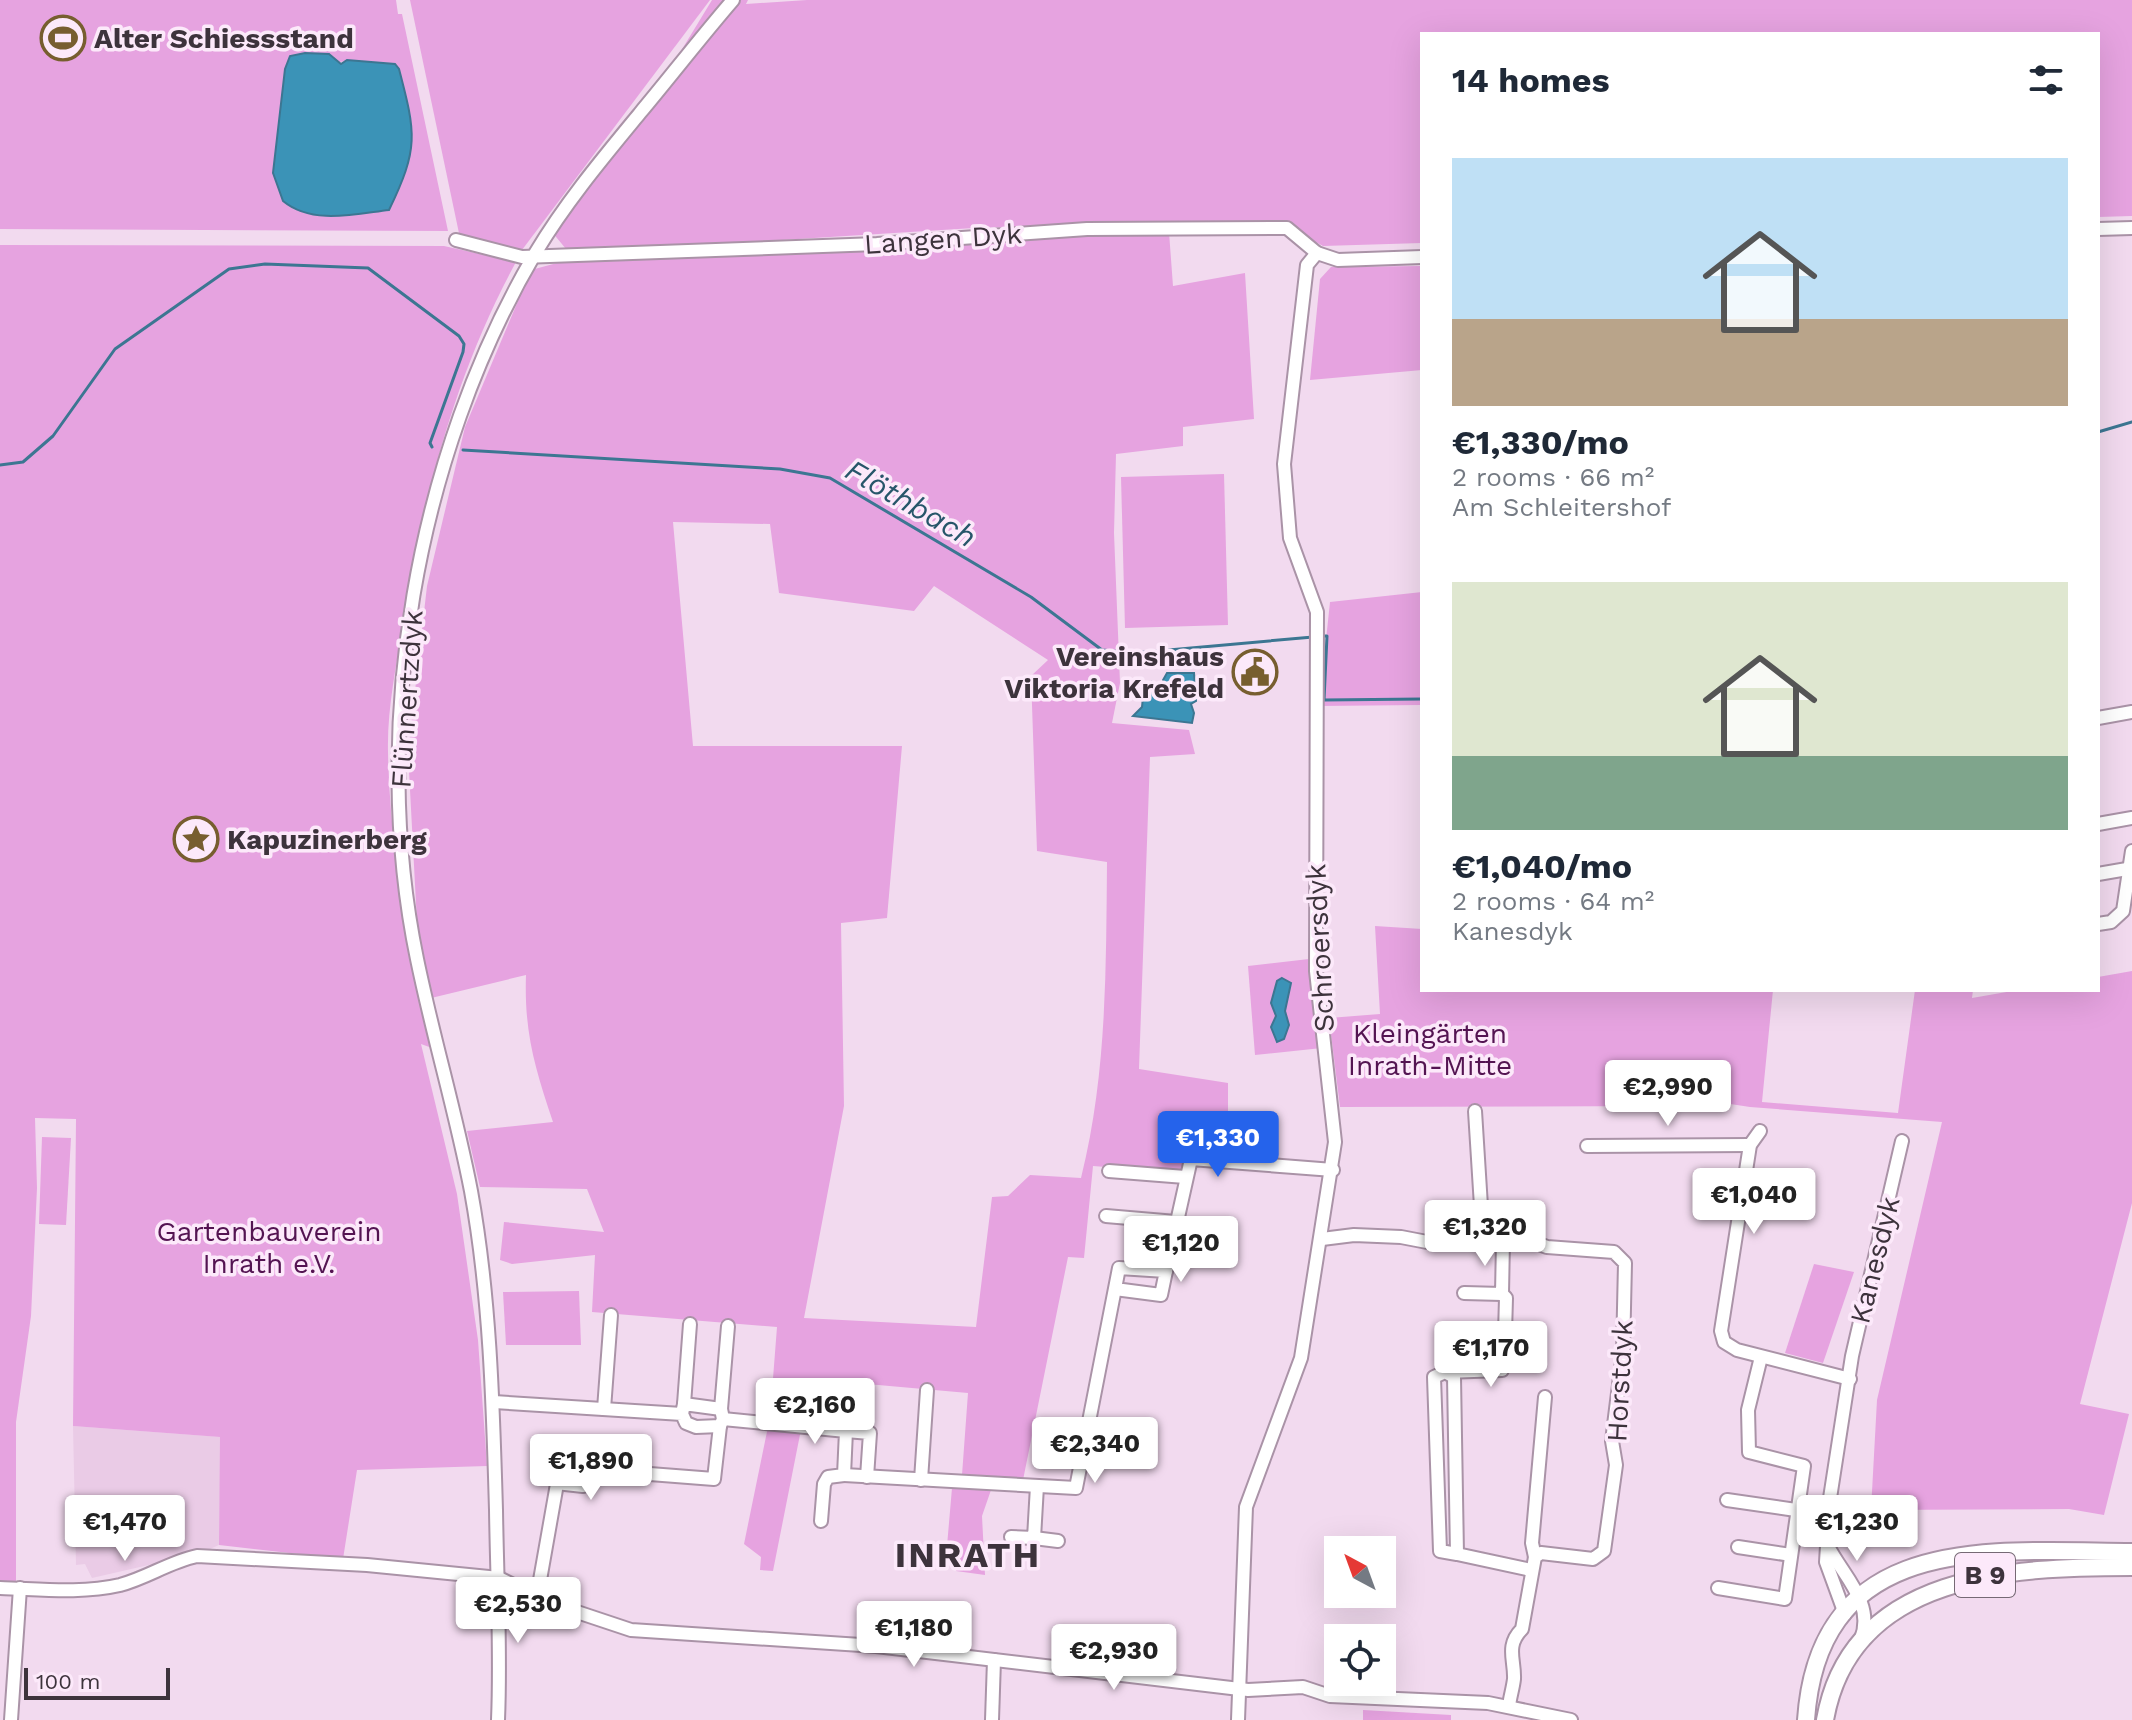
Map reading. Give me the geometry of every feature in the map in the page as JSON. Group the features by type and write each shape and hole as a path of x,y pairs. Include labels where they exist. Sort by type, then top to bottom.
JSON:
{"main road":[{"name":"B 9","path":"1806,1720 1819,1656 1845,1614 1861,1598 1902,1570 1957,1554 2132,1552"},
{"name":"B 9","path":"1825,1720 1840,1672 1859,1646 1900,1608 1925,1593 1961,1580 2019,1570 2132,1567"}],"street":[{"name":"Flünnertzdyk","path":"498,1720 499,1578 494,1402 472,1193 417,958 407,885 400,752 408,634 433,503 474,380 533,256 564,206 733,0"},
{"name":"Langen Dyk","path":"456,240 533,256 877,244 1087,229 1287,228 1317,253 1338,260 1420,257"},
{"path":"2100,229 2132,228"},
{"name":"Schroersdyk","path":"1238,1720 1246,1507 1301,1358 1335,1142 1316,971 1317,612 1290,538 1284,464 1307,265 1317,253"},
{"path":"2100,718 2132,712"},
{"path":"2100,824 2132,818"},
{"path":"2100,924 2111,922 2123,911 2132,851"},
{"path":"2100,874 2127,869"},
{"path":"1475,1111 1483,1238"},
{"path":"1760,1131 1750,1145 1721,1331 1724,1342 1737,1350 1850,1379"},
{"name":"Kanesdyk","path":"1845,1614 1826,1562 1830,1498 1852,1356 1902,1141"},
{"path":"1587,1146 1750,1145"},
{"path":"1115,1289 1161,1295 1191,1159 1333,1170"},
{"path":"1109,1171 1185,1177"},
{"path":"1106,1216 1176,1222"},
{"name":"Horstdyk","path":"1322,1239 1354,1235 1401,1237 1427,1242 1483,1238 1620,1255 1626,1272 1623,1353 1612,1441 1616,1465 1604,1551 1593,1559 1541,1553 1533,1564"},
{"path":"1503,1240 1505,1333"},
{"path":"821,1521 824,1484 828,1477 844,1475 1076,1488 1119,1268 1166,1271"},
{"path":"1464,1293 1502,1294"},
{"path":"604,1409 611,1315"},
{"path":"690,1324 683,1409 686,1423 696,1427 721,1418"},
{"path":"537,1597 560,1467 714,1479 728,1326"},
{"path":"1718,1588 1785,1599 1804,1466 1749,1452 1748,1410 1761,1357"},
{"path":"1504,1361 1502,1370 1445,1372 1434,1377 1440,1551 1533,1564"},
{"path":"1445,1372 1454,1377 1457,1554"},
{"path":"921,1480 927,1390"},
{"path":"1509,1706 1514,1675 1509,1662 1513,1637 1522,1629 1533,1564 1532,1543 1545,1397"},
{"path":"494,1402 604,1409 683,1409 721,1418 870,1433 867,1477"},
{"path":"844,1475 846,1431"},
{"path":"1436,1466 1457,1466"},
{"path":"1034,1538 1037,1486"},
{"path":"1727,1500 1796,1510"},
{"path":"1011,1537 1058,1541"},
{"path":"1828,1546 1861,1598 1865,1623 1859,1646"},
{"path":"1738,1547 1791,1555"},
{"path":"0,1588 75,1590 121,1584 174,1561 210,1556 499,1578 537,1597 631,1630 876,1646 1238,1688 1303,1687 1330,1696 1509,1706 1571,1720"},
{"path":"11,1720 20,1588"},
{"path":"992,1720 994,1660"}],"shaded area":[{"path":"73,1426 221,1437 219,1545 201,1553 92,1578 85,1564 76,1565"}],"green space":[{"path":"0,0 396,0 398,14 402,14 448,231 0,229","holes":["347,61 395,64 399,69 389,210 334,216 293,209 274,173 285,69"]},
{"path":"410,0 710,0 522,250 460,238"},
{"path":"712,0 748,0 746,4 807,0 2132,0 2132,216 2100,217 2100,32 1420,32 1420,243 1323,246 1279,221 974,228 687,246 566,249 552,232 636,125"},
{"path":"1169,232 1173,286 1245,273 1254,419 1183,427 1183,446 1116,454 1114,533 1120,683 1112,723 1189,730 1195,754 1150,757 1139,1069 1228,1083 1228,1117 1212,1117 1209,1148 1189,1147 1183,1173 1093,1166 1084,1258 1068,1257 1023,1480 991,1490 982,1516 985,1575 956,1571 959,1547 947,1546 952,1488 962,1475 968,1393 811,1379 773,1571 760,1570 761,1557 744,1544 770,1417 777,1327 592,1312 595,1255 512,1264 500,1260 504,1222 604,1232 587,1189 480,1187 467,1131 553,1122 532,1050 526,975 427,999 419,960 408,752 427,586 465,427 531,270 568,260","holes":["673,522 770,524 779,593 914,611 934,586 1048,660 1031,676 1037,851 1107,862 1100,1061 1090,1139 1081,1178 1030,1175 1008,1196 992,1197 976,1327 804,1318 844,1106 841,923 887,918 902,746 693,746"]},
{"name":"Gartenbauverein Inrath e.V.","path":"0,245 444,246 516,262 494,305 458,393 431,484 392,688 388,736 390,804 399,881 410,958 417,958 432,1048 421,1044 457,1194 478,1340 487,1466 357,1470 343,1559 219,1545 220,1437 73,1426 76,1119 35,1118 37,1188 31,1316 16,1422 16,1582 0,1581"},
{"path":"1420,266 1420,370 1310,380 1320,279 1331,267"},
{"path":"1224,474 1228,625 1125,628 1121,477"},
{"path":"1420,592 1420,705 1319,706 1330,602"},
{"name":"Kleingärten Inrath-Mitte","path":"1375,926 1420,929 1420,992 1773,992 1762,1102 1898,1113 1915,992 1973,992 1972,998 2006,992 2100,992 2100,977 2132,971 2132,1203 2080,1404 2129,1414 2104,1515 2069,1509 1871,1510 1877,1400 1942,1122 1750,1107 1678,1096 1672,1106 1340,1107 1329,1018 1380,1014"},
{"path":"1309,959 1322,1048 1255,1055 1248,966"},
{"path":"42,1137 71,1138 66,1225 39,1224"},
{"path":"1814,1264 1854,1272 1823,1363 1785,1353"},
{"path":"579,1291 581,1345 506,1345 503,1292"},
{"path":"1363,1710 1451,1715 1451,1720 1363,1720"}],"water":[{"path":"329,54 341,64 347,60 395,64 399,69 409,110 412,141 406,171 389,210 320,215 307,213 283,201 273,173 285,69 290,56"},
{"path":"1167,673 1194,673 1196,701 1191,704 1194,713 1192,723 1133,716 1142,707 1143,697 1152,682 1156,685 1157,699 1168,694 1163,680"},
{"path":"1282,978 1291,983 1285,1011 1289,1025 1284,1039 1277,1042 1271,1027 1276,1016 1271,1003 1277,981"}],"waterway":[{"name":"Flöthbach","path":"0,465 23,462 53,436 115,349 229,269 265,264 368,268 459,336 464,344 463,352 430,443 432,447"},
{"name":"Flöthbach","path":"2100,431 2132,422"},
{"name":"Flöthbach","path":"463,450 780,469 830,478 1031,597 1102,650 1135,653 1313,637"},
{"name":"Flöthbach","path":"1321,636 1327,636 1324,700 1420,699"}],"place":[{"name":"Alter Schiessstand","path":"63,38"},
{"name":"Vereinshaus Viktoria Krefeld","path":"1255,672"},
{"name":"Kapuzinerberg","path":"196,839"}],"district":[{"name":"INRATH","path":"968,1555"}]}
